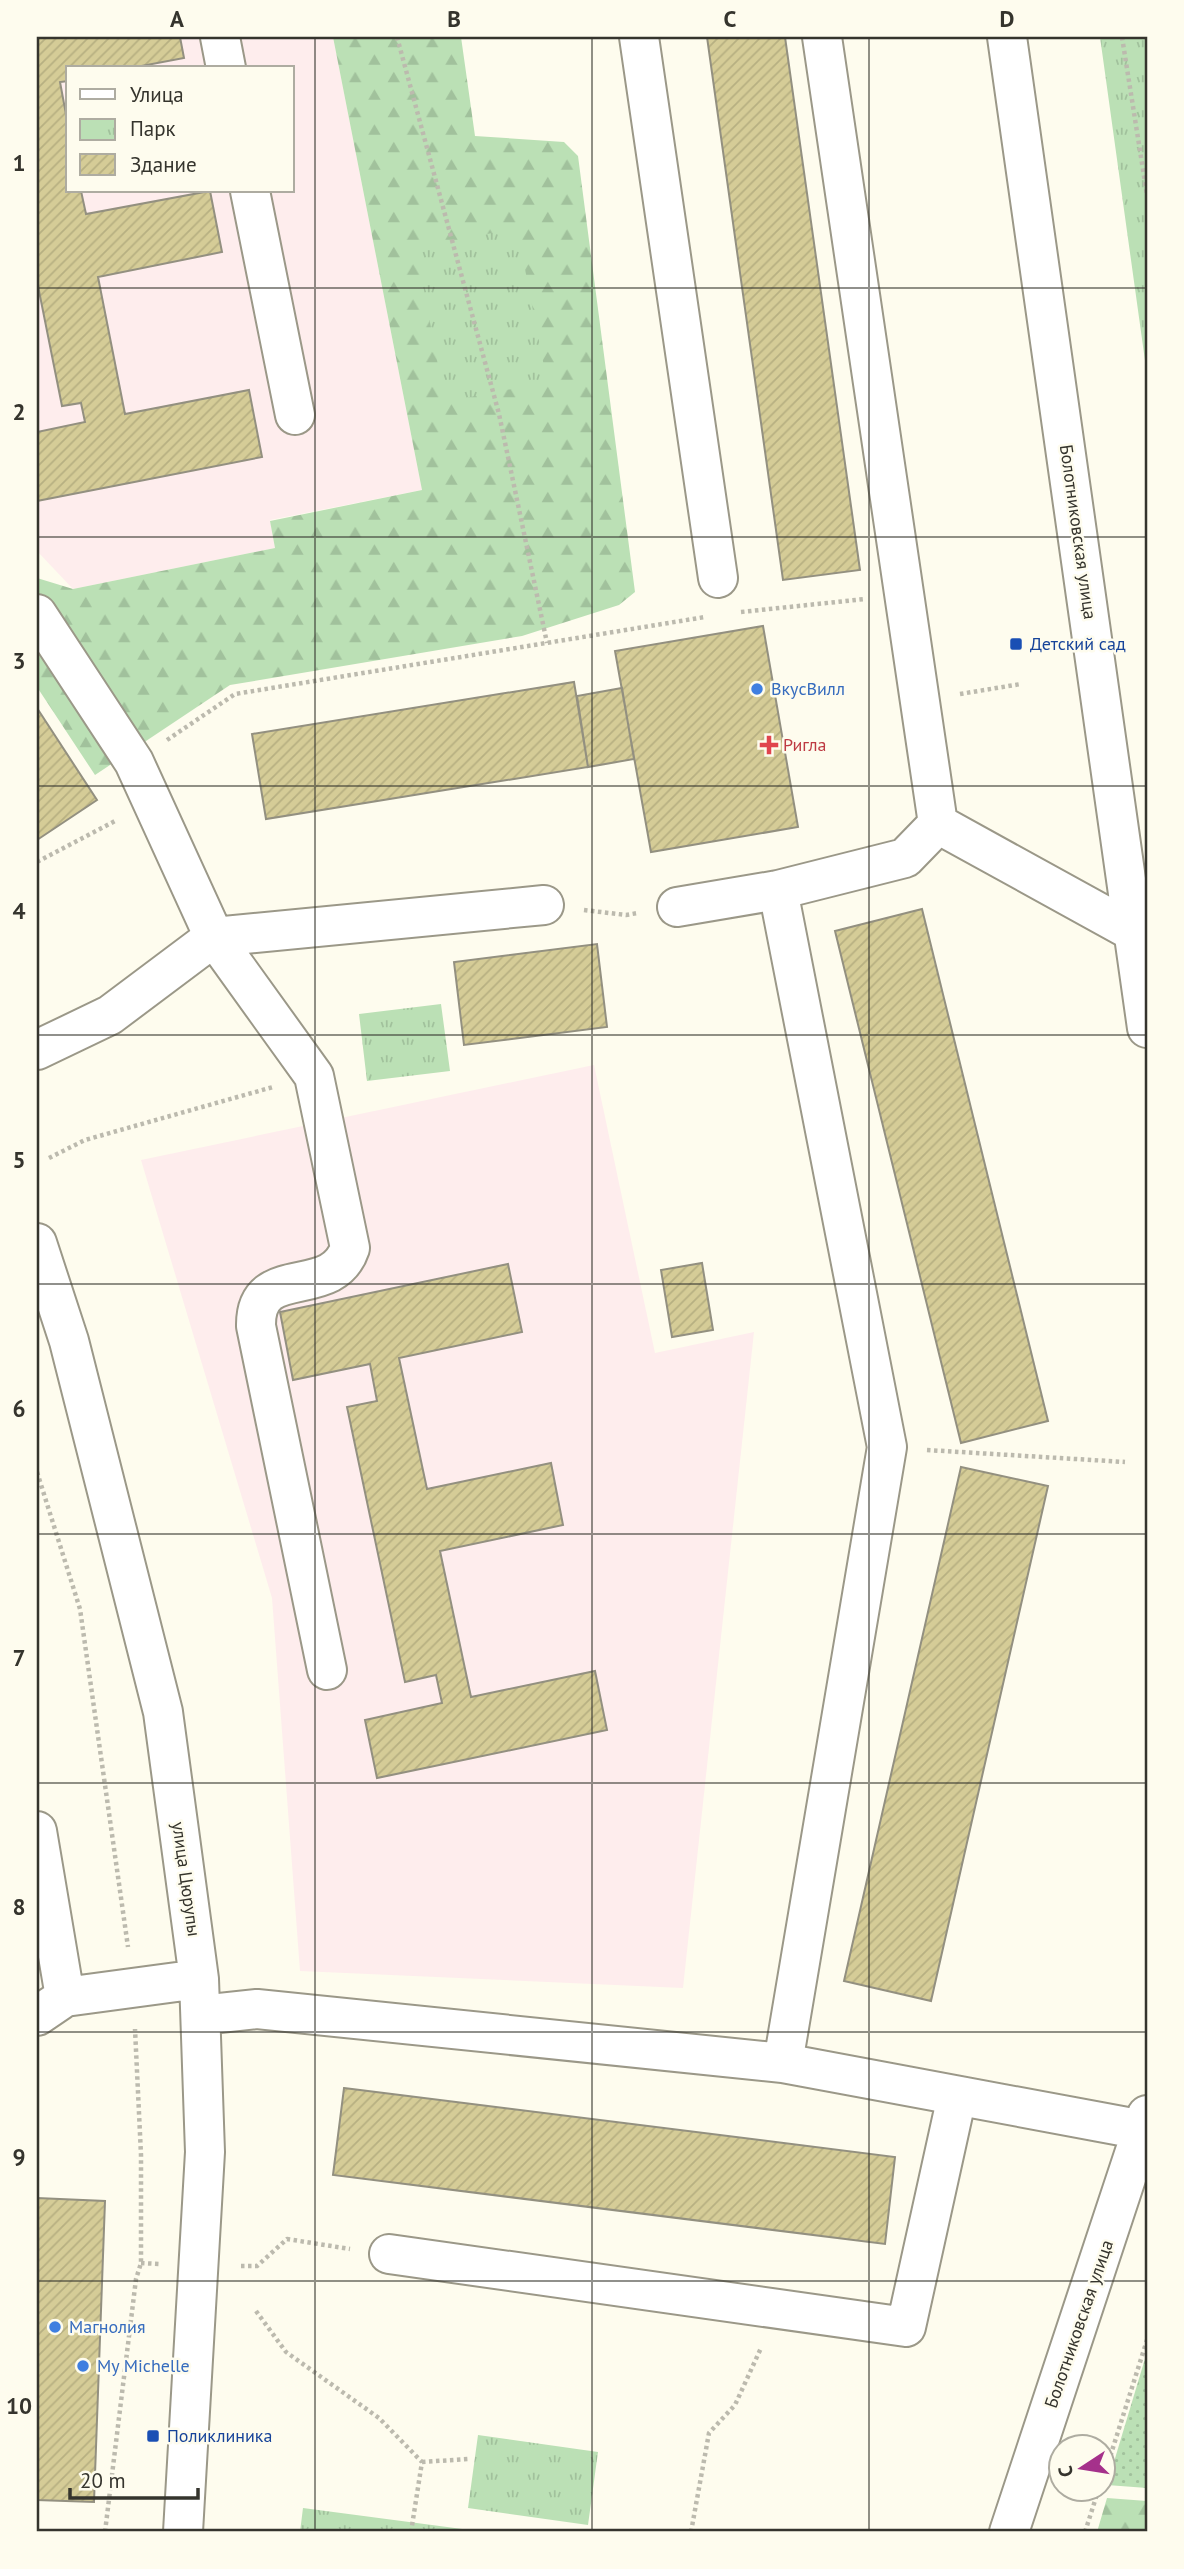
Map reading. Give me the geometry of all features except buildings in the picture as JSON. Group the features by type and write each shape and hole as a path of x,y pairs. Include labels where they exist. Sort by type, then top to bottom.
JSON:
{"street":[{"path":"220,37 226,66"},
{"path":"639,37 718,578"},
{"path":"822,37 938,824"},
{"name":"Болотниковская улица","path":"1007,37 1147,1028"},
{"path":"250,192 295,415"},
{"path":"37,614 134,762 215,937 314,1076 350,1248 346,1260 327,1276 280,1286 263,1295 255,1308 256,1326 327,1670"},
{"path":"938,824 1134,932"},
{"path":"677,907 778,890 905,858 938,824"},
{"path":"778,890 887,1447 783,2063"},
{"path":"37,1050 110,1015 215,937 544,905"},
{"name":"улица Цюрупы","path":"37,1243 69,1341 163,1713 200,1997 203,2203 183,2532"},
{"path":"37,1831 51,2006 134,1989 200,1997 257,2009 783,2063 957,2096 1145,2123"},
{"path":"389,2254 906,2327 957,2096"},
{"name":"Болотниковская улица","path":"1009,2532 1145,2123"}],"path":[{"path":"397,37 499,414 547,643"},
{"path":"1122,37 1147,195"},
{"path":"734,612 904,596"},
{"path":"134,762 235,694 708,616"},
{"path":"919,700 1021,684"},
{"path":"37,862 153,802"},
{"path":"544,905 626,915 677,907"},
{"path":"49,1158 85,1140 314,1076"},
{"path":"887,1447 1125,1462"},
{"path":"37,1472 80,1609 134,1989 141,2155 141,2263 136,2279 105,2532"},
{"path":"287,2239 389,2254"},
{"path":"691,2532 709,2433 735,2405 776,2309"},
{"path":"256,2311 286,2352 379,2418 422,2462 468,2459"},
{"path":"1118,2432 1147,2340"},
{"path":"411,2532 422,2462"},
{"path":"1085,2532 1095,2502"}],"shaded area":[{"path":"37,37 333,37 422,490 270,520 275,548 73,589 37,551"},
{"path":"594,1065 655,1353 754,1332 683,1988 300,1971 272,1598 141,1160"}],"green space":[{"path":"333,37 461,37 475,136 564,142 578,156 635,592 619,605 522,636 230,685 95,775 37,687 37,578 73,589 275,548 270,521 422,490"},
{"path":"1100,37 1147,37 1147,375"},
{"path":"517,228 547,382 445,402 416,248"},
{"path":"441,1004 450,1071 367,1081 359,1014"},
{"path":"1147,2352 1147,2488 1118,2486 1118,2448"},
{"path":"478,2435 598,2452 588,2525 468,2508"},
{"path":"1118,2499 1147,2501 1147,2532 1097,2532 1106,2502 1118,2502"},
{"path":"303,2508 485,2532 300,2532"}],"place":[{"name":"Детский сад","path":"1016,644"},
{"name":"ВкусВилл","path":"757,689"},
{"name":"Ригла","path":"769,745"},
{"name":"Магнолия","path":"55,2327"},
{"name":"My Michelle","path":"83,2366"},
{"name":"Поликлиника","path":"153,2436"}]}
